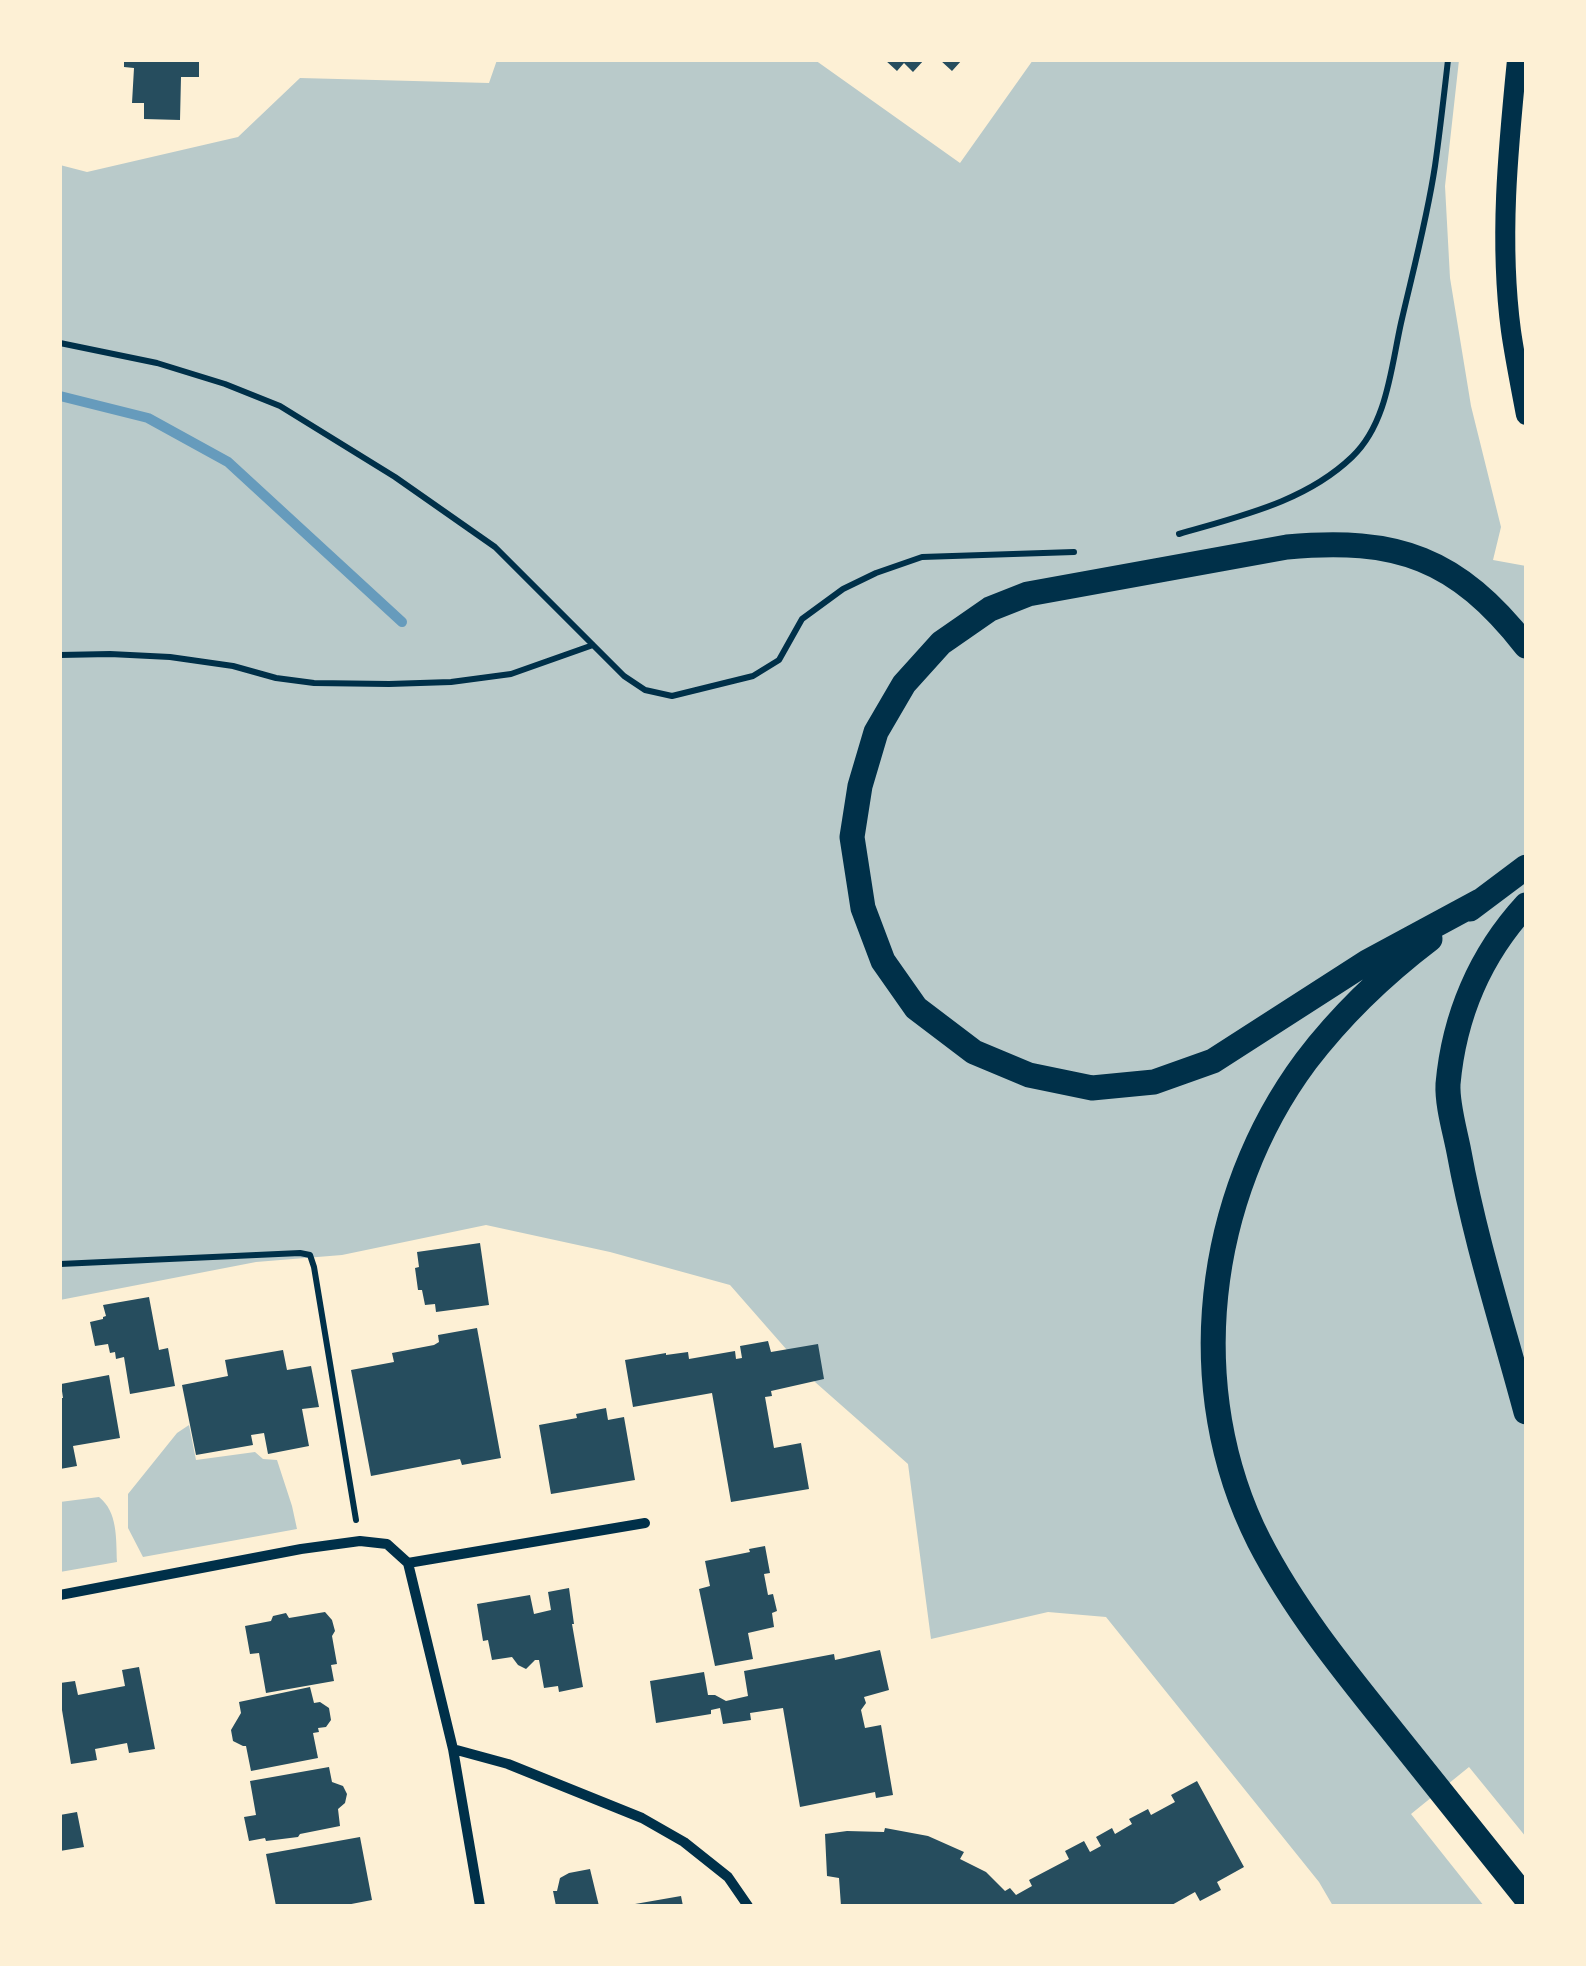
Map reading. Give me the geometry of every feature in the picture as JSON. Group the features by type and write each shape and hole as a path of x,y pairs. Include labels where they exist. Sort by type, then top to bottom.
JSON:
{"main road":[{"path":"1517,60 1506,197 1506,266 1511,330 1526,416"},
{"path":"1480,902 1383,952 1212,1061 1154,1082 1092,1088 1029,1075 974,1052 916,1008 883,962 863,908 852,837 860,786 876,732 904,684 941,643 990,609 1028,594 1287,547 1325,544 1385,549 1429,562 1463,581 1497,611 1526,646"},
{"path":"1526,868 1416,950 1354,1004 1306,1062 1257,1144 1228,1223 1216,1288 1212,1360 1232,1475 1259,1540 1302,1613 1348,1677 1526,1898"},
{"path":"1526,905 1506,927 1477,975 1458,1020 1448,1088 1467,1193 1526,1412"}],"street":[{"path":"408,1564 645,1523"},
{"path":"60,1595 301,1549 360,1541 387,1544 408,1564 453,1749 480,1906"},
{"path":"453,1749 508,1764 642,1818 684,1842 728,1878 748,1906"}],"path":[{"path":"1166,538 1272,507 1309,489 1365,444 1384,399 1434,169 1448,60"},
{"path":"60,343 157,363 280,406 396,476 496,547 624,676 645,690 672,696 753,676 779,660 802,620 843,589 876,573 922,557 1089,550"},
{"path":"60,655 170,657 314,683 389,684 451,682 511,674 593,645"},
{"path":"60,1264 310,1255 360,1541"}],"shaded area":[{"path":"497,60 815,60 960,163 1033,60 1459,60 1445,186 1450,278 1471,406 1501,527 1493,560 1526,566 1526,1837 1469,1767 1411,1814 1484,1906 1333,1906 1319,1882 1106,1617 1048,1612 931,1639 908,1464 815,1382 730,1285 610,1252 486,1225 342,1255 256,1262 60,1300 60,165 87,172 238,137 300,78 489,83"},
{"path":"189,1425 196,1460 255,1452 263,1459 277,1460 297,1529 143,1557 128,1528 128,1494 177,1433"},
{"path":"99,1497 113,1518 117,1562 60,1572 60,1502"}],"building":[{"path":"124,60 199,60 199,77 181,77 180,120 144,119 144,103 132,103 134,68 124,67"},
{"path":"885,60 924,60 913,72 904,63 897,71"},
{"path":"940,60 962,60 952,71"},
{"path":"480,1243 489,1305 436,1312 435,1304 425,1305 422,1290 418,1290 417,1252"},
{"path":"149,1297 159,1350 168,1348 175,1386 130,1394 124,1357 116,1359 108,1344 95,1346 90,1322 106,1316 103,1305"},
{"path":"477,1328 501,1458 462,1465 460,1459 371,1476 351,1370 394,1362 392,1353 434,1345 439,1342 438,1335"},
{"path":"768,1341 771,1352 818,1344 824,1379 771,1391 772,1396 765,1397 774,1448 801,1443 809,1489 731,1502 712,1393 633,1407 625,1360 688,1352 689,1359 735,1351 736,1359 742,1358 740,1346"},
{"path":"283,1350 287,1370 311,1366 319,1407 302,1409 309,1446 268,1454 264,1433 251,1435 253,1445 196,1455 182,1385 228,1376 225,1360"},
{"path":"109,1375 120,1438 73,1446 77,1466 60,1469 61,1384"},
{"path":"606,1408 608,1420 624,1417 635,1480 551,1494 539,1425"},
{"path":"765,1546 770,1573 764,1574 768,1595 773,1594 777,1611 772,1613 774,1627 748,1633 753,1659 715,1666 699,1589 710,1586 705,1561"},
{"path":"569,1588 583,1687 559,1692 558,1686 544,1688 539,1660 526,1669 512,1657 492,1660 488,1640 483,1641 477,1604 530,1595 534,1614 551,1610 548,1592"},
{"path":"325,1612 335,1631 332,1636 337,1664 331,1665 334,1681 266,1693 259,1653 250,1654 245,1626 271,1621 273,1616 286,1613 289,1618"},
{"path":"880,1650 889,1690 864,1697 866,1703 861,1710 865,1728 881,1725 893,1795 876,1798 875,1792 800,1807 783,1708 750,1713 751,1720 723,1724 720,1708 711,1710 711,1714 656,1723 650,1681 704,1672 708,1695 726,1701 748,1696 744,1671 834,1654 835,1660"},
{"path":"139,1667 155,1749 129,1753 127,1743 95,1749 97,1760 71,1764 60,1683 75,1681 78,1695 125,1686 122,1670"},
{"path":"310,1687 314,1703 329,1708 331,1720 313,1733 318,1758 251,1771 246,1746 233,1741 231,1730 241,1713 239,1702"},
{"path":"329,1767 332,1782 343,1786 347,1794 338,1809 340,1826 298,1837 249,1841 244,1817 256,1815 250,1781"},
{"path":"1197,1781 1244,1867 1217,1882 1221,1890 1200,1901 1195,1892 1170,1906 841,1906 839,1878 827,1876 825,1834 884,1832 885,1828 928,1836 964,1852 960,1859 986,1872 1005,1891 1010,1888 1016,1895 1032,1886 1029,1880 1069,1859 1065,1851 1084,1841 1090,1852 1101,1846 1096,1837 1112,1828 1115,1834 1132,1824 1129,1819 1148,1809 1151,1815 1175,1802 1171,1795"},
{"path":"77,1812 84,1847 60,1851 60,1815"},
{"path":"360,1837 372,1900 341,1906 276,1906 266,1854"},
{"path":"590,1869 599,1906 556,1906 553,1891 557,1891 560,1878"},
{"path":"681,1896 683,1906 635,1904"}],"waterway":[{"path":"60,396 148,418 228,462 402,622"}]}
